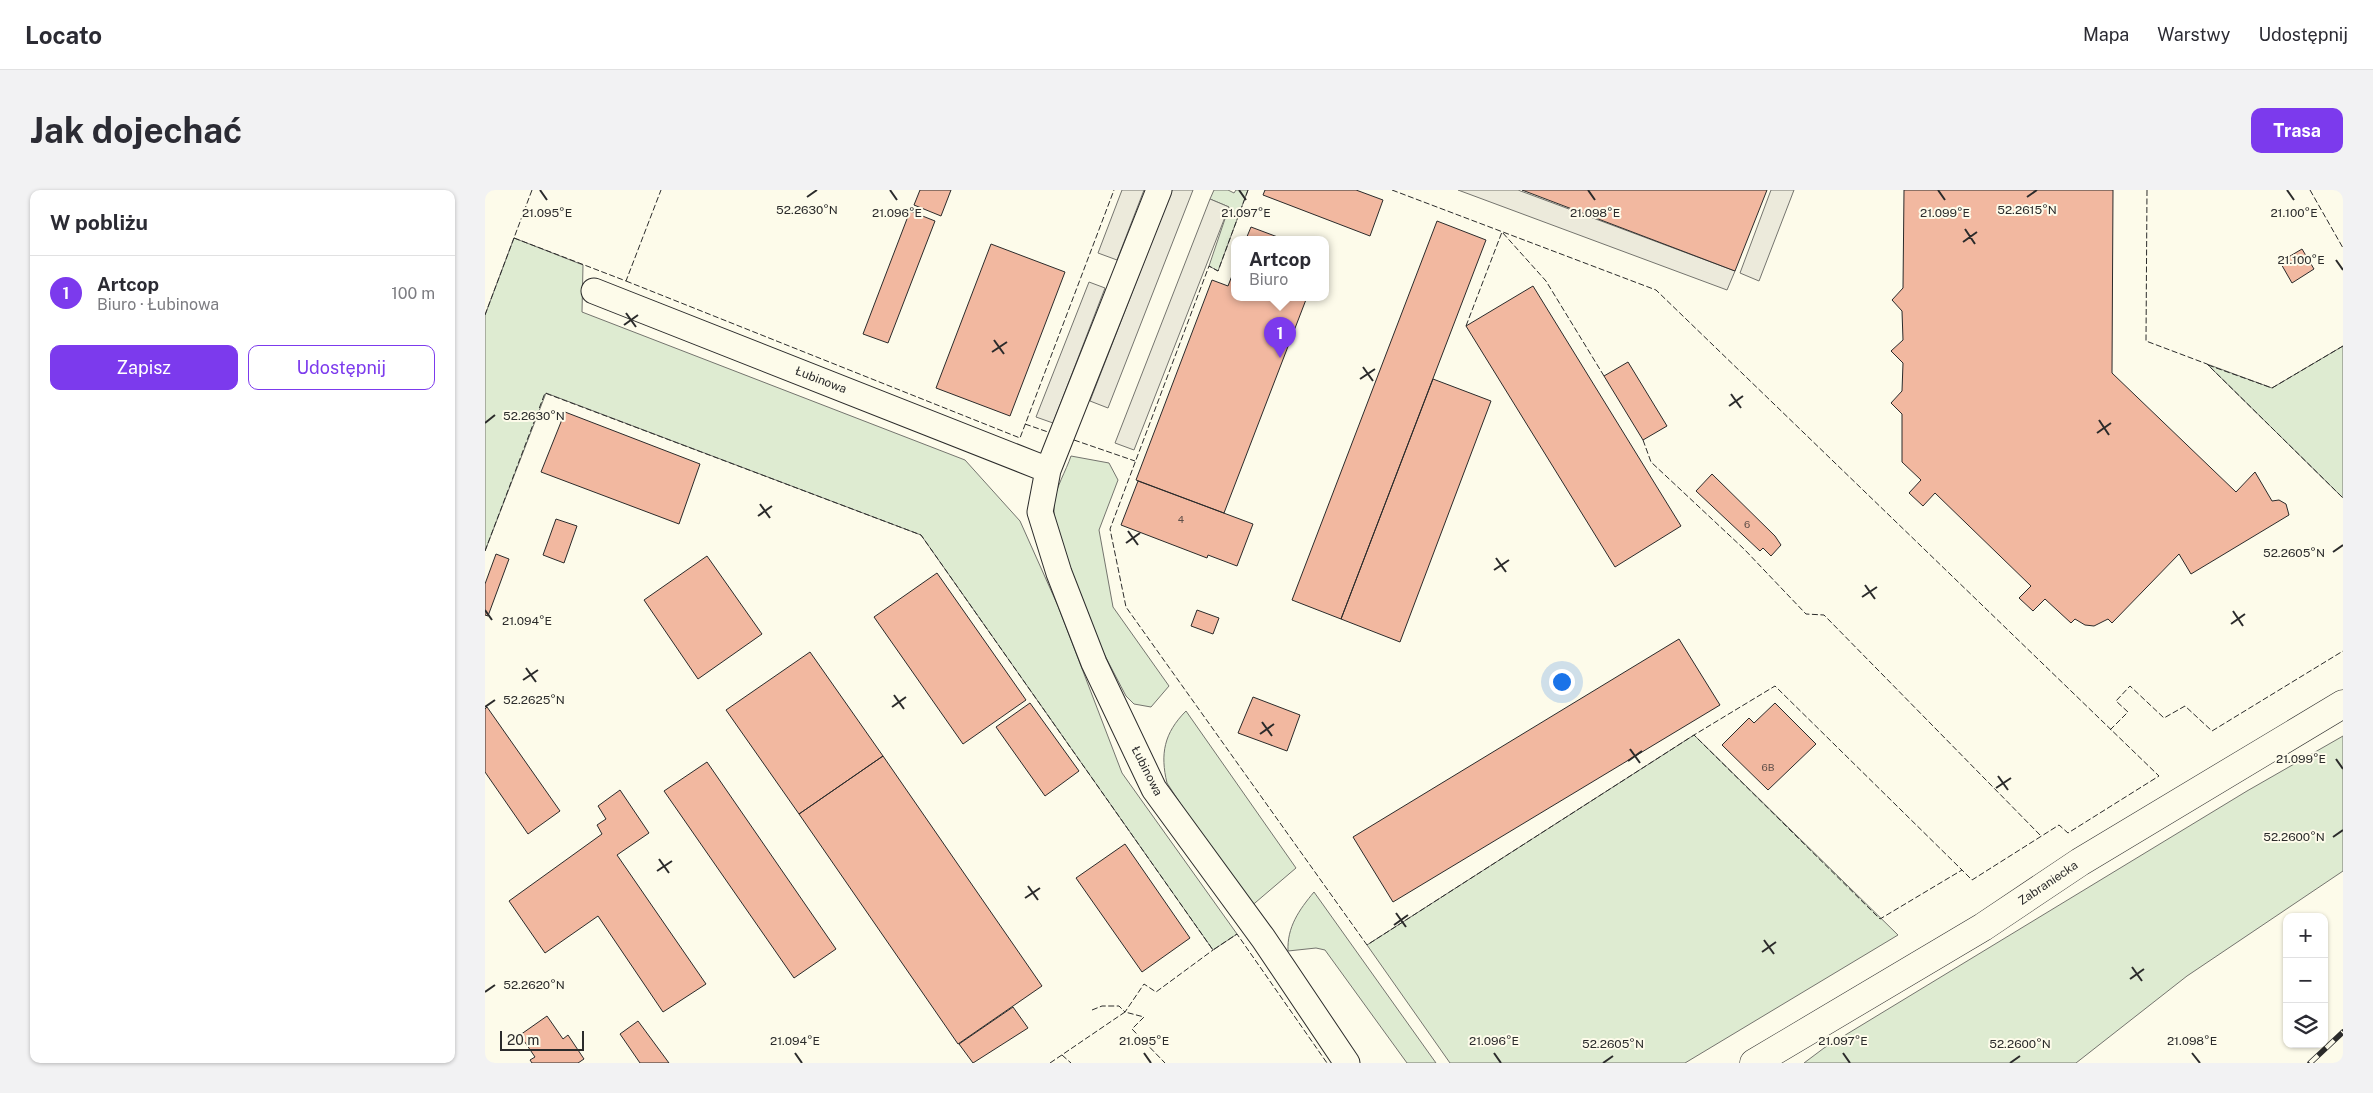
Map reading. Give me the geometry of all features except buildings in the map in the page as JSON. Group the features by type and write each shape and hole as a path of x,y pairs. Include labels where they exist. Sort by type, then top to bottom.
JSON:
{"main road":[{"name":"Zabraniecka","path":"1754,1063 1983,927 2080,862 2343,704"}],"street":[{"name":"Łubinowa","path":"1159,190 1049,470 1040,512 1059,573 1094,663 1154,789 1263,938 1347,1063"},
{"name":"Łubinowa","path":"593,291 1049,470"}],"green space":[{"path":"1214,190 1228,190 1234,193 1236,190 1248,190 1218,271 1209,266 1229,207 1210,199"},
{"path":"514,238 583,265 582,312 965,460 1020,521 1058,606 1122,773 1237,934 1213,950 921,535 546,393 485,551 485,315"},
{"path":"2343,346 2343,498 2207,364 2272,388"},
{"path":"1071,456 1109,463 1118,480 1099,530 1113,607 1169,686 1151,707 1134,704 1126,696 1079,602 1060,549 1055,525 1054,503"},
{"path":"1186,711 1296,868 1249,908 1167,783 1164,753 1168,736"},
{"path":"1694,735 1898,935 1685,1063 1450,1063 1367,945"},
{"path":"2343,736 2343,871 2187,976 2076,1063 1804,1063 1824,1048 2247,791"},
{"path":"1314,892 1436,1063 1407,1063 1325,950 1316,948 1288,951 1288,942 1295,919 1303,905"}],"shaded area":[{"path":"1122,190 1144,190 1117,260 1098,253"},
{"path":"1172,190 1193,190 1108,408 1090,401"},
{"path":"1458,190 1518,190 1735,271 1727,290"},
{"path":"1771,190 1794,190 1759,281 1740,273"},
{"path":"1210,199 1229,207 1134,450 1115,443"},
{"path":"1089,282 1105,288 1053,423 1036,417"}],"railway":[{"path":"2310,1063 2343,1032"}],"fence":[{"path":"485,315 532,190"},
{"path":"514,238 626,281 661,190"},
{"path":"626,281 1020,438 1114,190"},
{"path":"1248,190 1218,271 1209,266 1110,529 1126,607 1367,945 1694,735 1775,686 1962,870"},
{"path":"1392,190 1656,290 2159,776 2068,833 2059,825 1972,880 1962,870 1880,919 1694,735"},
{"path":"2147,190 2146,341 2207,364 2343,498"},
{"path":"2310,190 2343,248"},
{"path":"1466,326 1502,232 1546,281 1604,376"},
{"path":"2208,365 2272,388 2343,346"},
{"path":"485,551 545,393 921,535 1213,950 1237,934 1327,1063"},
{"path":"1025,424 1048,432"},
{"path":"1074,440 1135,461"},
{"path":"1643,440 1651,462 1744,549 1806,614 1824,615 2041,836"},
{"path":"2110,730 2128,712 2116,701 2130,686 2164,718 2185,706 2212,731 2343,651"},
{"path":"1092,1010 1102,1006 1119,1006 1125,1012 1144,984 1156,992 1213,950"},
{"path":"1050,1063 1125,1012 1144,1017 1132,1029 1165,1063"},
{"path":"1062,1055 1071,1063"}],"place":[{"name":"Artcop","path":"1280,358"}]}
